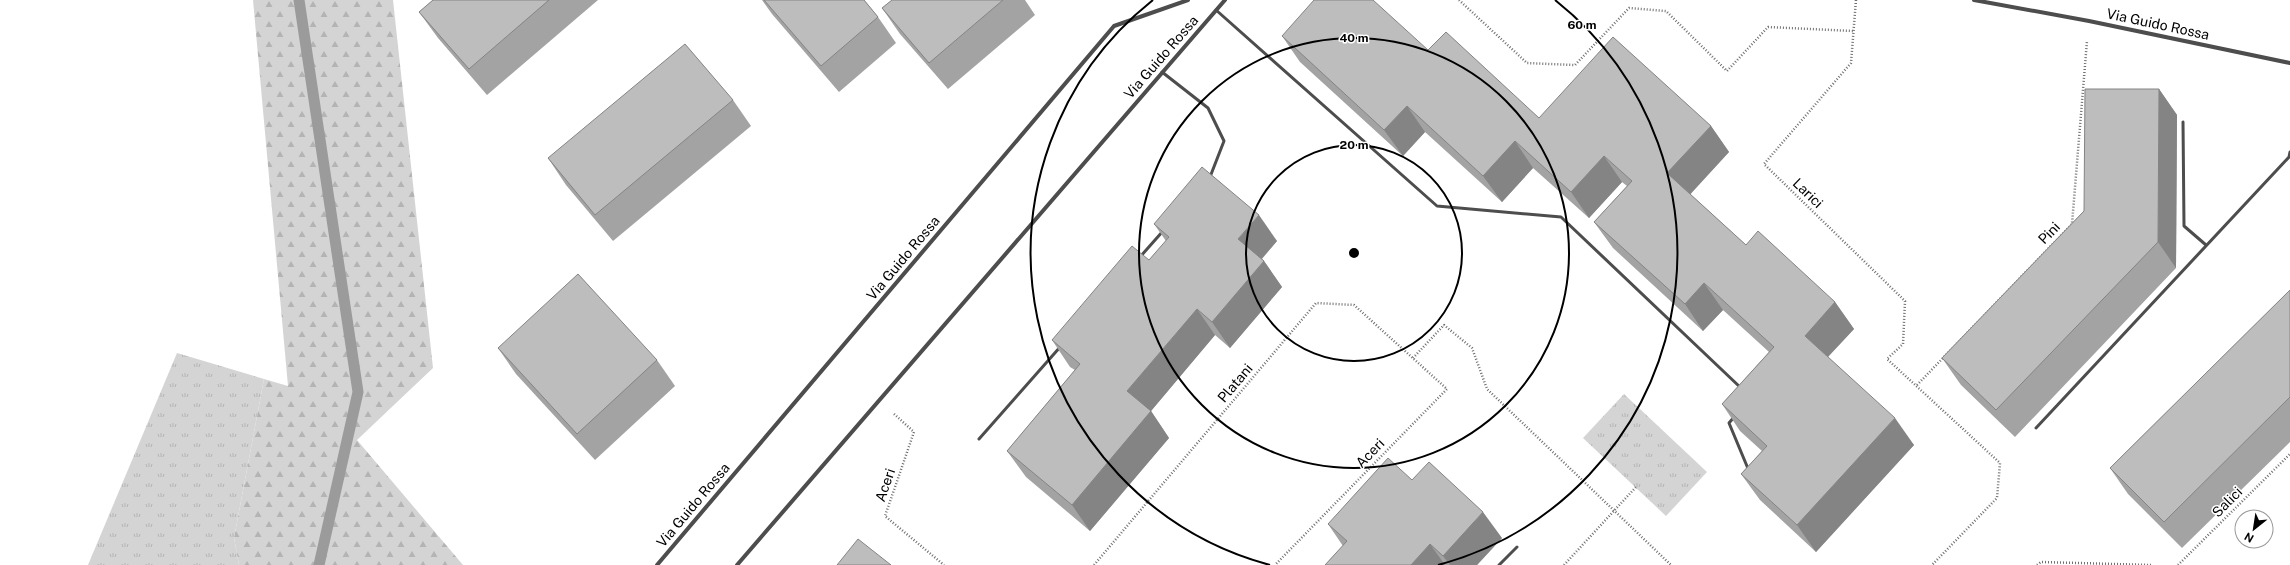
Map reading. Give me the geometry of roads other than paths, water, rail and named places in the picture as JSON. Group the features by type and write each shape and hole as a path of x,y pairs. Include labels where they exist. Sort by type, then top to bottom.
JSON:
{"street":[{"name":"Via Guido Rossa","path":"657,565 1114,26 1188,0"},
{"name":"Via Guido Rossa","path":"737,565 1224,0"},
{"name":"Via Guido Rossa","path":"1974,0 2089,21 2290,63"}],"lane":[{"path":"1216,10 1437,206 1561,217 1745,392"},
{"path":"1162,72 1208,108 1224,141 1210,177 1205,183"},
{"path":"2183,122 2184,226 2206,245"},
{"path":"2036,428 2289,156 2290,152"},
{"path":"1137,261 1168,225"},
{"path":"979,439 1063,344"},
{"path":"1738,413 1729,423 1753,478"},
{"path":"1499,565 1517,547"}],"waterway":[{"path":"299,0 358,392 319,565"}]}
